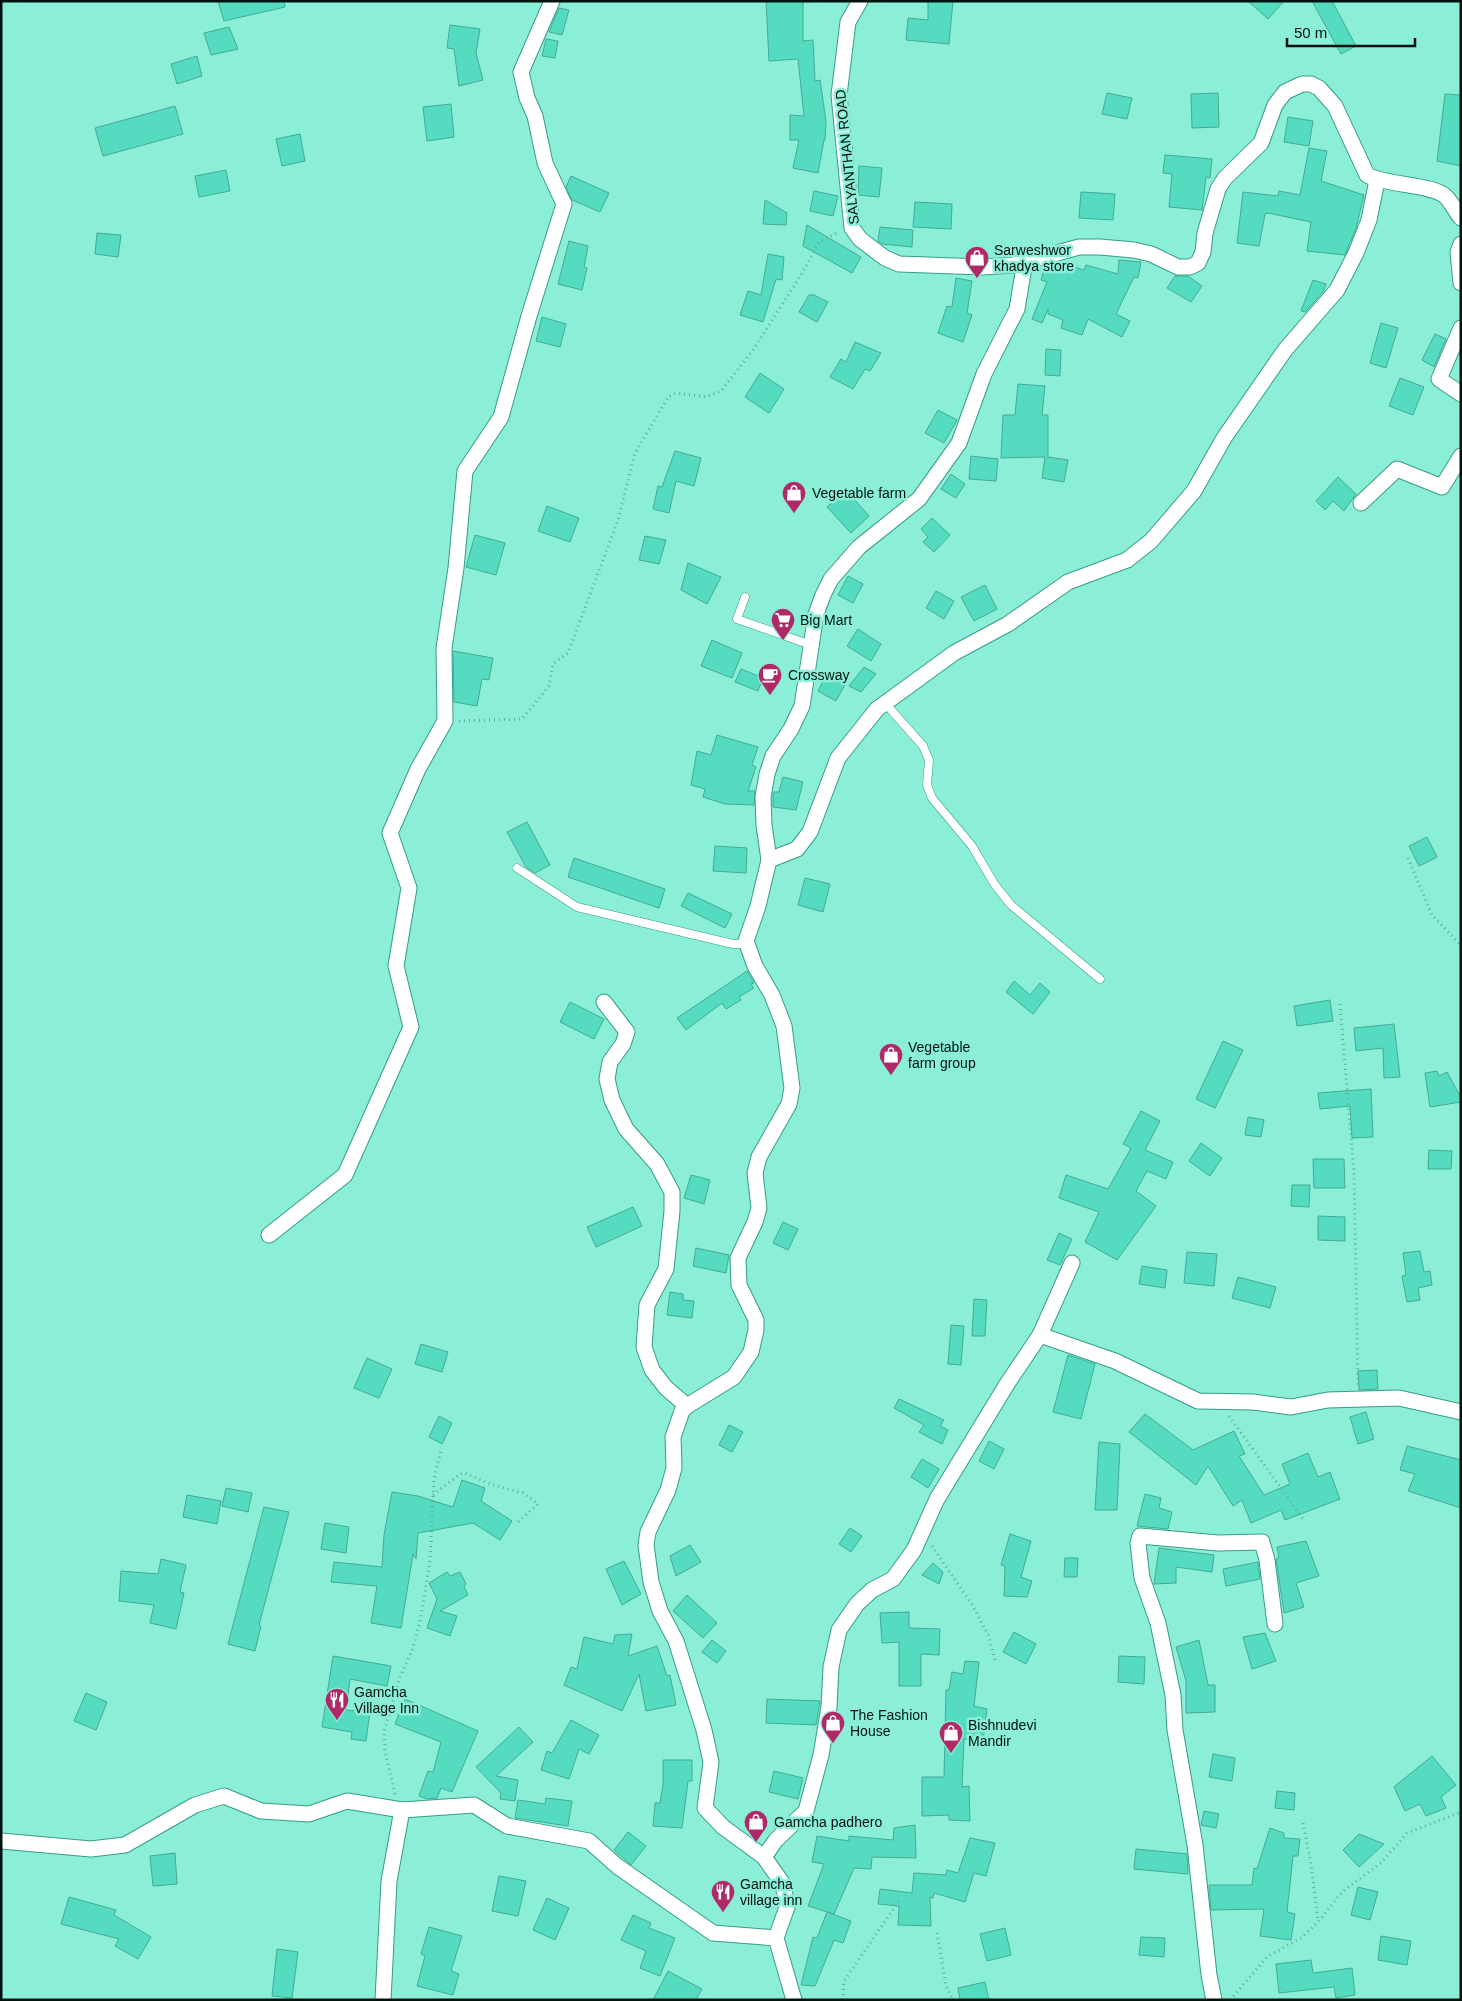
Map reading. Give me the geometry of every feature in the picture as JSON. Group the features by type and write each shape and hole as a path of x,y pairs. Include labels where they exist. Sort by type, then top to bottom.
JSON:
{"street":[{"path":"269,1235 345,1175 410,1027 396,966 409,888 390,833 418,769 445,721 444,648 456,568 465,472 501,417 564,204 545,163 521,72 552,1"},
{"name":"SALYANTHAN ROAD","path":"860,1 848,22 839,95 852,228 860,239 885,258 899,264 983,267 1025,262 1079,247 1100,247 1134,250 1150,254 1178,267 1190,268 1198,263 1203,252 1205,233 1218,189 1225,178 1261,143 1275,105 1285,92 1302,84 1311,84 1319,88 1335,106 1343,120 1359,161 1367,175 1377,180"},
{"path":"769,860 797,849 810,832 838,758 877,709 954,653 1008,624 1068,582 1127,560 1152,541 1194,491 1224,438 1285,350 1337,290 1369,220 1377,180 1436,190 1446,196 1461,218"},
{"path":"1461,244 1458,252 1461,283"},
{"path":"794,2000 776,1938 787,1907 783,1884 764,1857 722,1827 705,1808 711,1762 704,1730 676,1641 660,1611 651,1582 646,1545 648,1532 668,1490 674,1468 673,1437 682,1411 734,1377 751,1352 756,1330 756,1320 739,1285 738,1258 755,1222 759,1208 755,1173 759,1157 790,1104 792,1088 784,1026 772,995 754,966 747,944 769,860 764,825 763,797 767,774 773,756 791,729 802,706 816,614 831,579 859,547 919,499 958,443 984,374 1017,309 1025,262"},
{"path":"1461,328 1439,379 1461,394"},
{"path":"1361,503 1397,469 1442,487 1461,456"},
{"path":"604,1002 627,1032 623,1044 610,1062 607,1079 612,1100 626,1129 657,1164 672,1192 666,1269 648,1305 644,1347 652,1370 666,1388 687,1406"},
{"path":"764,1857 776,1840 806,1811 821,1755 829,1707 831,1667 839,1630 857,1604 872,1590 894,1579 914,1550 937,1499 1007,1384 1040,1335 1072,1263"},
{"path":"1040,1335 1115,1361 1198,1401 1253,1402 1291,1407 1328,1400 1399,1398 1461,1412"},
{"path":"1214,2000 1209,1975 1195,1845 1175,1730 1173,1694 1158,1623 1142,1578 1138,1543 1140,1536 1218,1543 1262,1542 1267,1560 1275,1624"},
{"path":"1,1841 91,1849 125,1845 195,1805 224,1796 261,1811 309,1814 347,1801 402,1810 474,1805 507,1826 589,1841 617,1866 713,1933 776,1938"},
{"path":"383,2000 389,1881 402,1810"}],"lane":[{"path":"745,597 737,619 811,645"},
{"path":"885,703 923,746 929,760 927,786 932,798 972,846 995,885 1011,905 1100,979"},
{"path":"517,868 577,907 733,944 747,944"}],"path":[{"path":"445,721 522,719 549,686 553,664 568,653 615,528 635,452 669,396 676,393 706,397 721,391 753,350 803,272 819,242 852,228"},
{"path":"1408,858 1432,915 1461,945"},
{"path":"1340,1004 1354,1172 1358,1399"},
{"path":"1218,1402 1304,1519"},
{"path":"402,1810 391,1779 384,1732 400,1677 413,1648 421,1617 430,1560 433,1495 441,1450"},
{"path":"433,1495 460,1474 465,1473 490,1484 523,1493 538,1504 518,1522"},
{"path":"921,1535 936,1551 973,1606 988,1635 995,1660"},
{"path":"1230,2000 1268,1956 1301,1938 1318,1922 1342,1892 1381,1863 1407,1833 1461,1812"},
{"path":"1302,1823 1311,1864 1318,1922"},
{"path":"843,2000 844,1981 901,1898"},
{"path":"937,1933 946,1986 953,2000"}],"building":[{"path":"218,1 284,1 285,7 224,21"},
{"path":"766,1 803,1 803,41 813,40 815,81 820,80 826,121 825,140 818,173 793,168 799,140 790,140 790,115 804,116 798,59 769,61"},
{"path":"928,1 953,1 949,44 906,40 908,18 928,20"},
{"path":"1248,1 1284,1 1268,19"},
{"path":"1312,1 1332,1 1356,46 1341,54"},
{"path":"559,8 569,10 562,35 549,32"},
{"path":"450,25 480,29 476,53 483,80 459,86 454,49 447,48"},
{"path":"229,27 238,49 211,55 204,33"},
{"path":"546,39 558,41 555,58 542,56"},
{"path":"197,56 202,76 177,84 171,64"},
{"path":"1107,93 1132,98 1127,119 1102,114"},
{"path":"1218,93 1219,127 1192,128 1191,94"},
{"path":"1445,94 1461,95 1461,166 1437,161"},
{"path":"451,104 454,137 427,141 423,107"},
{"path":"175,106 183,134 103,156 95,128"},
{"path":"1288,117 1313,121 1309,146 1284,142"},
{"path":"300,134 305,161 282,166 276,139"},
{"path":"1309,148 1327,151 1321,181 1364,195 1356,228 1345,255 1307,251 1311,222 1268,213 1265,214 1259,246 1237,243 1243,192 1278,196 1279,191 1300,195"},
{"path":"1165,155 1212,159 1210,178 1206,177 1202,210 1169,207 1172,174 1163,173"},
{"path":"859,166 882,168 879,197 858,195"},
{"path":"226,170 230,191 199,197 195,176"},
{"path":"571,176 609,193 600,212 572,200 566,187"},
{"path":"814,191 838,196 833,216 810,211"},
{"path":"1081,192 1115,194 1113,220 1079,218"},
{"path":"765,200 787,213 786,225 763,224"},
{"path":"915,202 952,204 951,229 913,227"},
{"path":"807,225 861,257 852,273 803,246"},
{"path":"880,227 913,230 912,247 882,244 878,241"},
{"path":"97,233 121,235 118,257 95,254"},
{"path":"569,241 588,246 584,267 587,268 582,290 558,284"},
{"path":"768,254 784,257 782,280 776,279 763,322 740,315 748,291 761,295"},
{"path":"1119,260 1141,262 1138,278 1134,277 1116,314 1130,321 1122,337 1088,319 1082,335 1061,328 1063,320 1048,314 1048,309 1042,323 1032,319 1047,282 1041,280 1045,266 1060,262 1084,270 1086,265 1118,274"},
{"path":"1175,276 1188,276 1202,286 1191,302 1167,288"},
{"path":"956,278 972,281 967,313 972,315 963,342 938,333 947,306 952,307"},
{"path":"1313,280 1326,284 1323,292 1305,312 1301,311"},
{"path":"809,295 814,295 828,302 817,322 799,312"},
{"path":"542,317 566,324 560,347 536,341"},
{"path":"1381,323 1398,328 1386,368 1370,363"},
{"path":"1435,334 1446,339 1434,367 1422,360"},
{"path":"855,342 881,353 870,371 865,369 853,389 830,377 841,359 846,362"},
{"path":"1046,349 1061,350 1060,376 1045,375"},
{"path":"760,373 784,389 769,413 745,397"},
{"path":"1400,378 1424,387 1413,415 1389,406"},
{"path":"1018,384 1045,386 1042,415 1048,415 1048,457 1068,460 1064,482 1042,478 1045,457 1001,458 1003,415 1015,415"},
{"path":"938,410 957,420 944,443 925,433"},
{"path":"675,451 701,458 694,486 676,481 669,513 653,509 658,486 662,487"},
{"path":"971,456 998,459 996,481 969,479"},
{"path":"951,474 965,484 956,498 941,489"},
{"path":"1338,477 1356,494 1344,511 1333,501 1325,510 1316,501"},
{"path":"846,490 869,516 851,533 827,507"},
{"path":"547,506 579,518 570,542 538,531"},
{"path":"932,518 950,535 934,552 923,542 928,537 921,529"},
{"path":"475,535 505,543 496,575 466,567"},
{"path":"645,536 666,540 659,564 639,560"},
{"path":"688,563 721,577 707,604 681,590"},
{"path":"848,576 863,584 853,603 838,595"},
{"path":"985,585 997,609 974,621 961,597"},
{"path":"936,591 954,601 944,619 926,608"},
{"path":"858,629 881,644 871,661 847,646"},
{"path":"712,640 742,653 732,678 701,666"},
{"path":"453,651 493,658 489,680 482,679 477,706 454,702"},
{"path":"864,667 876,674 861,692 849,686"},
{"path":"741,669 763,678 758,691 735,682"},
{"path":"828,671 847,681 836,701 818,691"},
{"path":"717,735 758,747 752,765 756,767 748,791 755,791 754,805 725,804 703,797 705,789 691,785 697,751 711,755"},
{"path":"783,777 803,782 796,810 773,807 773,792 779,792"},
{"path":"527,822 550,865 535,873 526,867 507,832"},
{"path":"1427,837 1437,857 1419,866 1409,846"},
{"path":"715,846 747,848 746,873 713,871"},
{"path":"574,858 665,889 659,908 568,877"},
{"path":"805,878 830,884 823,912 798,905"},
{"path":"688,893 732,914 725,928 681,906"},
{"path":"747,971 754,983 751,984 754,988 739,997 741,1000 726,1009 722,1003 686,1030 677,1018"},
{"path":"1014,981 1030,995 1040,983 1050,992 1033,1014 1006,992"},
{"path":"1330,1000 1333,1021 1297,1026 1294,1006"},
{"path":"570,1002 604,1019 594,1039 560,1022"},
{"path":"1394,1024 1400,1077 1384,1078 1383,1048 1356,1051 1354,1028"},
{"path":"1223,1041 1243,1050 1215,1108 1196,1099"},
{"path":"1437,1071 1439,1076 1447,1072 1461,1098 1461,1102 1430,1107 1425,1073"},
{"path":"1371,1089 1373,1137 1352,1138 1350,1106 1320,1109 1318,1093"},
{"path":"1141,1111 1160,1121 1145,1150 1173,1162 1166,1179 1147,1171 1136,1191 1156,1206 1117,1260 1085,1242 1099,1212 1059,1198 1066,1175 1108,1189 1131,1148 1123,1144"},
{"path":"1248,1117 1264,1120 1261,1137 1245,1135"},
{"path":"1201,1143 1222,1158 1210,1176 1189,1161"},
{"path":"1429,1150 1452,1151 1451,1169 1428,1169"},
{"path":"1313,1159 1344,1159 1345,1188 1314,1188"},
{"path":"691,1175 710,1180 704,1204 684,1198"},
{"path":"1292,1185 1310,1185 1309,1207 1291,1206"},
{"path":"633,1207 642,1226 596,1247 587,1227"},
{"path":"1318,1216 1345,1217 1345,1241 1318,1240"},
{"path":"783,1222 798,1229 788,1250 773,1243"},
{"path":"1059,1233 1072,1239 1060,1265 1047,1260"},
{"path":"696,1248 729,1255 726,1273 693,1266"},
{"path":"1420,1251 1424,1272 1430,1271 1432,1285 1418,1288 1420,1300 1407,1302 1402,1276 1406,1275 1403,1253"},
{"path":"1187,1252 1217,1254 1214,1286 1184,1283"},
{"path":"1142,1266 1167,1270 1165,1288 1139,1284"},
{"path":"1238,1277 1276,1287 1270,1308 1232,1298"},
{"path":"670,1292 683,1294 683,1300 694,1301 692,1318 667,1315"},
{"path":"974,1299 987,1300 985,1336 972,1336"},
{"path":"951,1325 964,1326 961,1365 948,1364"},
{"path":"421,1344 448,1352 442,1372 415,1364"},
{"path":"1068,1355 1095,1364 1081,1419 1053,1412"},
{"path":"367,1358 392,1369 379,1398 354,1388"},
{"path":"1377,1370 1378,1389 1359,1390 1358,1371"},
{"path":"899,1399 944,1420 940,1426 948,1430 942,1444 919,1432 924,1425 894,1408"},
{"path":"1366,1412 1374,1439 1358,1444 1350,1417"},
{"path":"1145,1414 1193,1450 1234,1431 1245,1454 1239,1456 1264,1495 1290,1484 1282,1464 1308,1453 1318,1477 1330,1472 1340,1499 1285,1520 1281,1510 1251,1523 1242,1500 1233,1506 1208,1466 1196,1485 1129,1432"},
{"path":"439,1416 452,1423 442,1444 429,1437"},
{"path":"729,1425 743,1432 732,1452 719,1445"},
{"path":"989,1441 1004,1449 994,1469 979,1461"},
{"path":"1099,1442 1120,1444 1117,1510 1095,1510"},
{"path":"1407,1446 1461,1460 1461,1508 1408,1491 1415,1474 1400,1470"},
{"path":"922,1459 939,1469 928,1488 911,1477"},
{"path":"462,1480 485,1488 481,1501 512,1521 500,1540 473,1523 418,1533 416,1559 413,1554 401,1628 371,1623 377,1586 331,1582 334,1562 382,1567 384,1535 392,1492 418,1496 453,1507"},
{"path":"226,1488 252,1493 248,1512 222,1506"},
{"path":"1145,1494 1161,1498 1159,1508 1172,1512 1168,1529 1137,1526"},
{"path":"187,1495 221,1501 217,1524 183,1517"},
{"path":"264,1507 289,1512 259,1625 261,1626 255,1651 228,1644"},
{"path":"325,1523 349,1527 346,1553 321,1549"},
{"path":"850,1528 862,1536 851,1552 839,1544"},
{"path":"1010,1534 1031,1541 1021,1577 1032,1581 1027,1597 1004,1596 1005,1566 1001,1565"},
{"path":"1306,1541 1319,1576 1296,1583 1304,1607 1284,1613 1276,1559 1279,1558 1277,1547"},
{"path":"690,1545 701,1562 676,1576 670,1556"},
{"path":"1159,1548 1214,1555 1212,1572 1176,1567 1176,1583 1154,1584"},
{"path":"1065,1558 1078,1558 1077,1577 1064,1577"},
{"path":"161,1559 186,1565 180,1592 184,1593 176,1629 150,1623 154,1605 119,1601 121,1571 158,1574"},
{"path":"624,1561 641,1594 622,1605 606,1569"},
{"path":"1258,1562 1260,1579 1226,1586 1223,1569"},
{"path":"933,1563 943,1572 939,1584 922,1575"},
{"path":"447,1572 450,1576 460,1572 466,1584 464,1586 468,1595 440,1611 457,1616 450,1636 427,1628 437,1599 429,1583"},
{"path":"687,1595 717,1623 703,1638 673,1611"},
{"path":"909,1612 909,1628 940,1629 939,1655 921,1654 921,1686 899,1686 899,1642 882,1643 880,1613"},
{"path":"1014,1632 1036,1644 1026,1664 1003,1652"},
{"path":"1265,1633 1276,1661 1252,1669 1243,1637"},
{"path":"632,1634 628,1656 657,1646 667,1676 670,1675 676,1705 646,1711 639,1674 622,1711 564,1685 571,1667 577,1669 584,1637 613,1644 615,1635"},
{"path":"712,1640 726,1651 717,1663 702,1652"},
{"path":"1199,1640 1208,1685 1215,1685 1215,1712 1186,1713 1186,1681 1176,1647"},
{"path":"333,1656 391,1666 387,1686 350,1679 346,1710 370,1712 366,1741 351,1739 352,1732 322,1727"},
{"path":"1119,1656 1145,1657 1144,1684 1118,1682"},
{"path":"965,1661 979,1662 974,1706 987,1709 983,1741 964,1739 962,1787 969,1786 970,1821 949,1820 949,1815 922,1816 922,1777 944,1777 946,1690 949,1690 952,1672 963,1674"},
{"path":"86,1693 107,1702 96,1730 74,1721"},
{"path":"405,1699 478,1731 452,1792 441,1788 437,1798 427,1799 419,1796 428,1771 433,1772 441,1742 395,1724"},
{"path":"767,1699 820,1701 816,1725 766,1723"},
{"path":"571,1720 599,1735 589,1754 579,1749 569,1779 541,1770 547,1751 552,1753"},
{"path":"519,1727 533,1742 496,1776 518,1780 515,1801 500,1799 501,1793 476,1767"},
{"path":"1213,1754 1235,1758 1232,1781 1209,1777"},
{"path":"1432,1756 1456,1785 1441,1797 1446,1808 1426,1816 1420,1804 1405,1811 1394,1787"},
{"path":"663,1760 692,1760 692,1781 688,1781 682,1828 653,1826 655,1803 660,1803 663,1785"},
{"path":"774,1771 803,1778 798,1799 769,1792"},
{"path":"1277,1791 1295,1793 1294,1810 1275,1808"},
{"path":"546,1798 572,1801 568,1826 515,1818 518,1800 545,1804"},
{"path":"1204,1811 1219,1814 1216,1828 1201,1825"},
{"path":"915,1825 916,1858 872,1857 871,1869 854,1868 834,1914 808,1906 824,1864 812,1862 817,1836 849,1841 849,1836 893,1840 894,1828"},
{"path":"1270,1828 1284,1833 1284,1838 1300,1839 1298,1856 1293,1856 1287,1912 1295,1914 1291,1940 1260,1936 1264,1909 1211,1910 1209,1885 1252,1885 1254,1868 1257,1869"},
{"path":"628,1832 646,1846 631,1865 614,1850"},
{"path":"1359,1834 1384,1844 1359,1867 1343,1850"},
{"path":"970,1838 995,1843 986,1876 974,1873 965,1902 934,1893 933,1898 930,1897 931,1926 898,1925 899,1906 878,1904 880,1889 912,1893 914,1873 946,1875 947,1870 958,1873"},
{"path":"1136,1849 1187,1854 1188,1874 1134,1869"},
{"path":"175,1853 177,1884 153,1886 150,1856"},
{"path":"499,1876 526,1881 518,1916 492,1911"},
{"path":"1358,1887 1378,1892 1370,1920 1351,1915"},
{"path":"69,1897 116,1910 114,1915 151,1937 138,1959 115,1946 119,1939 61,1924"},
{"path":"547,1898 569,1908 555,1940 533,1930"},
{"path":"827,1912 851,1921 843,1943 834,1940 815,1986 801,1985 813,1937 817,1938"},
{"path":"633,1915 651,1923 649,1928 675,1938 660,1976 640,1968 646,1951 621,1940"},
{"path":"429,1927 462,1936 451,1971 459,1974 453,1995 417,1986 425,1956 421,1954"},
{"path":"1005,1928 1011,1955 987,1961 980,1934"},
{"path":"1381,1936 1411,1941 1407,1965 1378,1960"},
{"path":"1141,1937 1165,1938 1164,1957 1139,1955"},
{"path":"277,1949 298,1952 292,1998 272,1996"},
{"path":"1311,1960 1313,1973 1352,1968 1355,1995 1336,1998 1334,1987 1279,1993 1276,1964"},
{"path":"668,1971 702,1989 696,2000 653,2000"},
{"path":"985,1982 989,2000 960,2000 958,1988"}],"place":[{"name":"Sarweshwor khadya store","path":"977,279"},
{"name":"Vegetable farm","path":"794,514"},
{"name":"Big Mart","path":"783,641"},
{"name":"Crossway","path":"770,696"},
{"name":"Vegetable farm group","path":"891,1076"},
{"name":"Gamcha Village Inn","path":"337,1721"},
{"name":"The Fashion House","path":"833,1744"},
{"name":"Bishnudevi Mandir","path":"951,1754"},
{"name":"Gamcha padhero","path":"756,1843"},
{"name":"Gamcha village inn","path":"723,1913"}]}
